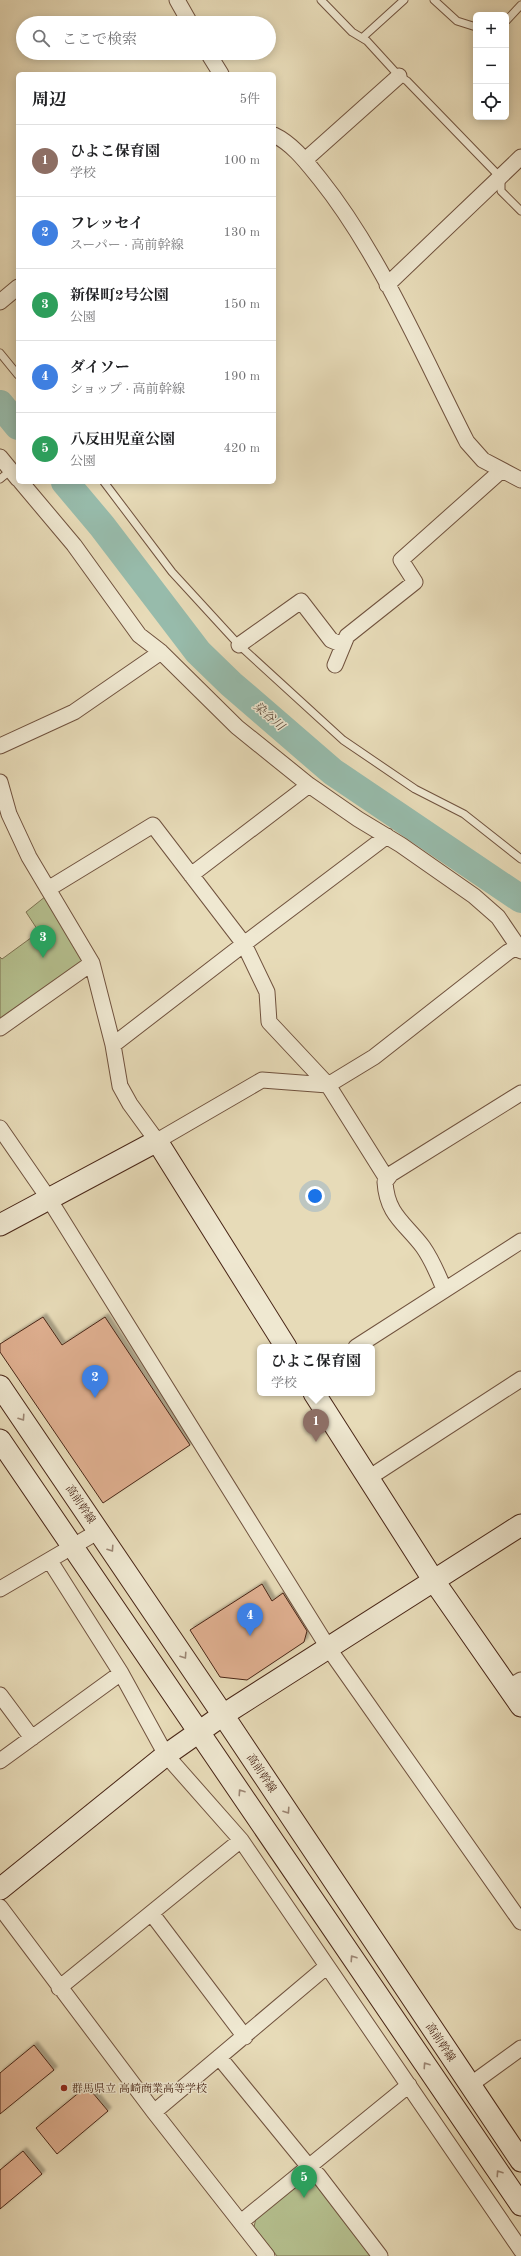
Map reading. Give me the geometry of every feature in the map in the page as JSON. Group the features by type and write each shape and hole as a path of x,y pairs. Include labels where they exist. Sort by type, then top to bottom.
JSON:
{"street":[{"path":"176,0 186,16"},
{"path":"212,60 220,72"},
{"path":"305,160 399,76"},
{"path":"276,137 305,160 348,216 386,285 467,442 483,460 521,480"},
{"path":"386,285 501,178 521,157"},
{"path":"0,302 16,289"},
{"path":"0,458 10,476"},
{"path":"335,664 346,636 414,582 402,560 502,470"},
{"path":"0,1225 157,1141 262,1080 328,1085 374,1056 508,952 520,948 498,916 450,879 309,785 237,727 161,652 139,635 74,545 23,484"},
{"path":"239,645 301,602 331,640 343,645"},
{"path":"0,746 74,712 161,652"},
{"path":"0,782 9,814 28,857 92,963 113,1045 120,1086 130,1104 157,1141 284,1344"},
{"path":"191,875 309,785"},
{"path":"48,889 153,825 244,944 267,992 269,1022 328,1085 388,1179"},
{"path":"113,1045 387,836"},
{"path":"0,1028 92,963"},
{"path":"444,1289 432,1262 388,1202 386,1197 385,1182 391,1174 521,1093"},
{"path":"0,1128 49,1199 329,1649 521,1922"},
{"path":"361,1344 444,1289 521,1241"},
{"path":"367,1479 521,1379"},
{"name":"高前幹線","path":"0,1386 224,1715 521,2161"},
{"path":"316,1396 367,1479 434,1580 514,1684 521,1706"},
{"path":"0,1440 72,1548 200,1732 521,2205"},
{"path":"0,1889 166,1755 224,1715 521,1525"},
{"path":"0,1589 99,1531"},
{"path":"50,1561 121,1673 166,1755 241,1840 326,1967 409,2085 521,2250"},
{"path":"0,1761 121,1673"},
{"path":"0,1695 32,1738"},
{"path":"59,1988 152,1914 241,1840"},
{"path":"0,1907 59,1988 267,2256"},
{"path":"152,1914 245,2037"},
{"path":"154,2112 245,2037 326,1967"},
{"path":"470,2085 521,2048"},
{"path":"219,2057 309,2167 318,2175 380,2256"},
{"path":"240,2222 409,2085"}],"lane":[{"path":"321,0 352,32 362,38 399,76 406,81 501,178 501,191 521,211"},
{"path":"362,38 404,0"},
{"path":"434,0 457,21 473,26"},
{"path":"509,18 521,5"},
{"path":"0,352 16,372"},
{"path":"106,484 172,572 239,645 343,740 415,789 464,814 521,860"}],"green space":[{"path":"46,896 84,960 0,1019 0,957 2,959 39,932 26,912"},
{"path":"306,2177 312,2178 373,2256 277,2256 254,2227 256,2218"}],"building":[{"path":"43,1317 62,1345 105,1317 190,1445 103,1503 0,1352 0,1344"},
{"path":"262,1584 272,1601 283,1593 307,1631 304,1642 247,1680 220,1677 190,1630"},
{"path":"34,2045 54,2070 0,2114 0,2073"},
{"path":"87,2086 108,2111 57,2154 36,2128"},
{"path":"23,2151 42,2174 0,2209 0,2170"}],"waterway":[{"name":"染谷川","path":"0,404 16,424"},
{"name":"染谷川","path":"67,484 102,526 198,652 231,684 333,772 521,899"}],"place":[{"name":"新保町2号公園","path":"43,958"},
{"name":"フレッセイ","path":"95,1398"},
{"name":"ひよこ保育園","path":"316,1442"},
{"name":"ダイソー","path":"250,1636"},
{"name":"群馬県立 高崎商業高等学校","path":"64,2088"},
{"name":"八反田児童公園","path":"304,2198"}]}
